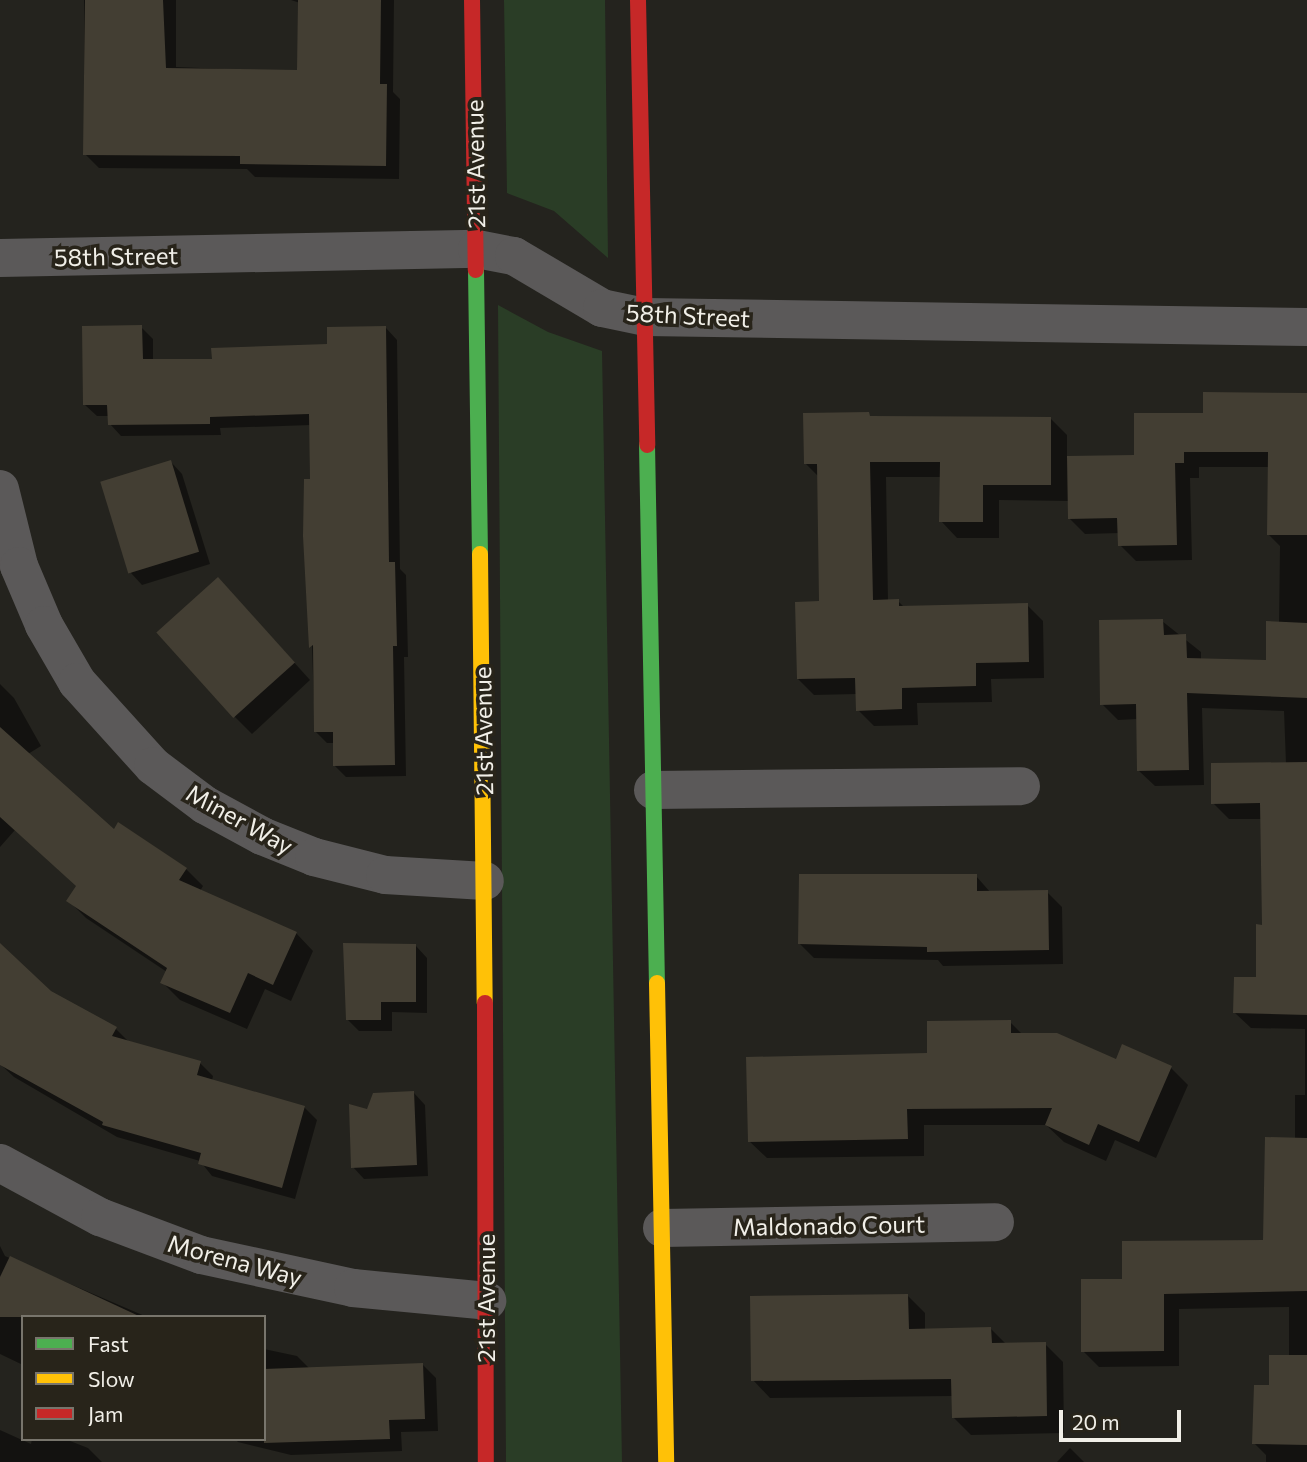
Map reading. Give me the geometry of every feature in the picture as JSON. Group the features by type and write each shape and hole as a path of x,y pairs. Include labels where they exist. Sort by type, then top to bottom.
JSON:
{"street":[{"name":"21st Avenue","path":"472,0 485,881 486,1462"},
{"path":"638,0 666,1462"},
{"name":"58th Street","path":"0,258 477,249 514,256 602,308 645,317 1307,327"},
{"name":"Miner Way","path":"0,489 19,566 44,625 77,682 153,766 205,805 262,836 314,857 385,875 485,881"},
{"path":"653,790 1021,786"},
{"name":"Morena Way","path":"0,1163 100,1217 201,1255 277,1275 353,1288 487,1301"},
{"name":"Maldonado Court","path":"662,1228 995,1222"}],"green space":[{"path":"504,0 605,0 608,258 554,211 507,193"},
{"path":"498,305 548,332 602,351 622,1462 506,1462"}],"building":[{"path":"85,0 163,0 166,68 297,70 298,0 381,0 380,84 387,84 386,166 240,164 240,156 83,155"},
{"path":"142,325 143,359 212,359 211,348 327,344 327,327 386,326 389,562 395,562 397,646 393,646 395,765 333,766 333,732 314,732 313,645 309,648 303,536 304,479 310,479 309,414 210,417 210,424 108,425 107,405 83,405 82,326"},
{"path":"1203,392 1307,393 1307,535 1267,535 1268,452 1184,452 1184,463 1175,463 1177,545 1118,546 1117,518 1068,519 1067,456 1134,455 1134,413 1203,413"},
{"path":"869,412 870,416 1051,417 1051,485 983,485 983,522 939,522 940,462 870,462 873,600 899,599 899,606 1028,603 1029,662 976,663 976,686 902,688 902,709 856,711 855,678 797,679 795,602 819,601 817,464 804,464 803,413"},
{"path":"171,460 199,552 128,573 100,482"},
{"path":"218,577 295,662 233,718 156,633"},
{"path":"1163,619 1164,635 1186,634 1187,658 1266,660 1266,621 1307,623 1307,698 1187,693 1189,770 1137,771 1136,704 1100,705 1099,620"},
{"path":"0,727 114,829 118,822 187,868 179,880 297,932 273,985 248,973 230,1013 160,983 167,968 66,901 76,886 0,817"},
{"path":"1307,762 1307,1015 1233,1013 1234,977 1256,977 1256,924 1262,925 1260,803 1211,804 1211,763"},
{"path":"799,874 977,874 977,891 1048,890 1049,950 927,952 927,947 798,944"},
{"path":"0,943 51,991 117,1027 112,1036 201,1061 197,1075 305,1106 282,1188 198,1164 201,1153 102,1125 103,1122 0,1065"},
{"path":"343,943 416,944 416,1002 381,1002 381,1020 346,1020"},
{"path":"1011,1020 1011,1033 1057,1033 1116,1059 1122,1044 1172,1066 1139,1142 1098,1124 1089,1145 1045,1125 1052,1108 907,1109 908,1139 748,1142 746,1057 927,1053 927,1021"},
{"path":"414,1091 417,1165 351,1168 349,1104 367,1109 373,1093"},
{"path":"1265,1137 1307,1138 1307,1291 1164,1294 1164,1351 1081,1352 1081,1279 1122,1279 1122,1241 1263,1240"},
{"path":"10,1256 137,1315 0,1317 0,1277"},
{"path":"908,1294 909,1329 991,1327 992,1343 1046,1342 1047,1416 952,1418 951,1379 751,1381 750,1296"},
{"path":"1269,1355 1307,1355 1307,1445 1252,1444 1254,1385 1269,1385"},
{"path":"423,1363 425,1419 389,1420 390,1439 264,1443 266,1369"}],"traffic: fast":[{"path":"476,270 480,554"},
{"path":"647,445 657,983"}],"traffic: slow":[{"path":"480,554 485,1003"},
{"path":"657,983 666,1462"}],"traffic: jam":[{"path":"472,0 476,270"},
{"path":"638,0 647,445"},
{"path":"485,1003 486,1462"}]}
